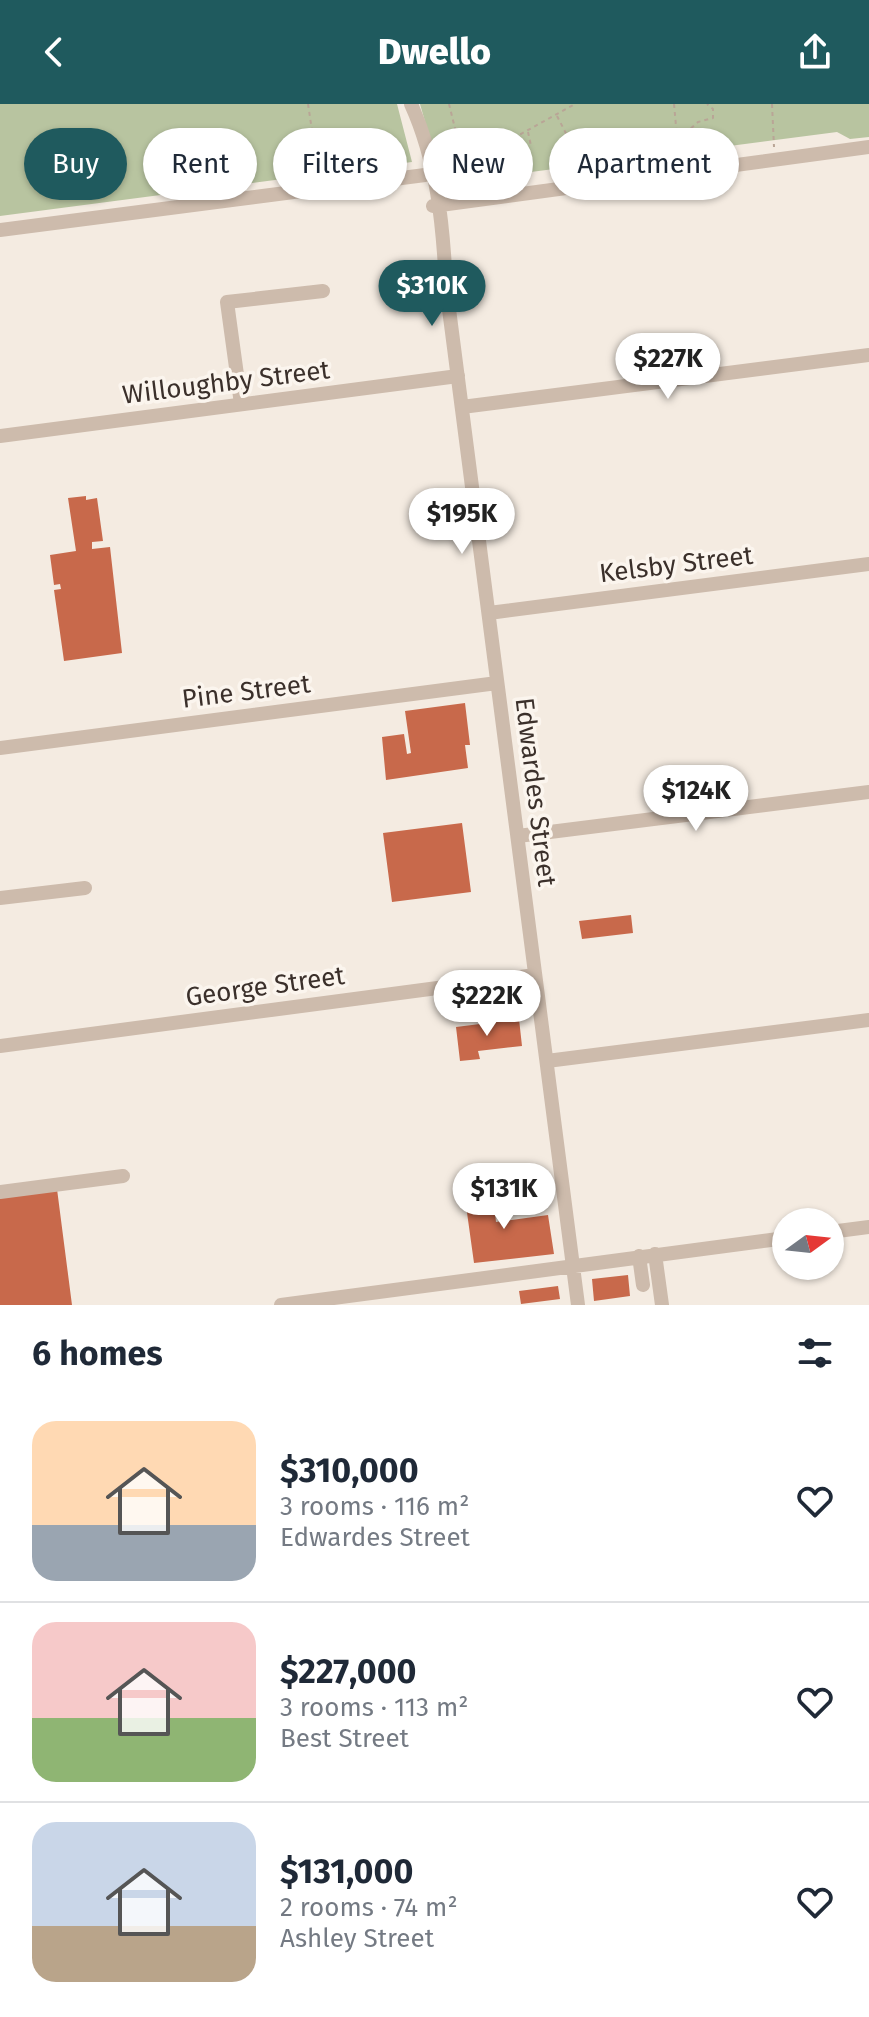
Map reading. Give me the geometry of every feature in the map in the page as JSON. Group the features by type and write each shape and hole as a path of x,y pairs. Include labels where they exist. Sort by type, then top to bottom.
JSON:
{"street":[{"name":"Edwardes Street","path":"402,104 423,169"},
{"name":"Edwardes Street","path":"411,104 425,141 435,206 578,1305"},
{"path":"739,165 869,147"},
{"path":"435,206 549,190"},
{"path":"0,230 273,196"},
{"name":"Edwardes Street","path":"433,200 435,206"},
{"path":"241,404 227,302 323,291"},
{"path":"462,407 869,355"},
{"name":"Willoughby Street","path":"0,436 458,376"},
{"name":"Kelsby Street","path":"489,613 869,564"},
{"name":"Pine Street","path":"0,748 497,683"},
{"path":"518,836 869,792"},
{"path":"0,898 85,888"},
{"name":"George Street","path":"0,1046 535,975"},
{"path":"547,1061 869,1020"},
{"path":"0,1192 123,1176"},
{"path":"844,1230 869,1227"},
{"path":"281,1305 772,1240"},
{"path":"655,1254 662,1305"},
{"path":"639,1256 643,1285"}],"path":[{"path":"308,104 312,128"},
{"path":"449,104 455,128"},
{"path":"531,128 575,104"},
{"path":"674,104 676,128"},
{"path":"691,128 698,122 713,118 713,109 707,104"},
{"path":"772,104 774,160"},
{"path":"556,114 563,128"}],"green space":[{"path":"0,104 397,104 403,128 273,128 273,180 257,182 257,128 143,128 143,197 127,199 127,128 24,128 24,200 122,200 0,216"},
{"path":"420,104 869,104 869,137 850,139 837,132 739,145 739,128 549,128 549,170 533,172 533,128 427,128"},
{"path":"407,143 412,162 407,163"}],"building":[{"path":"86,496 86,500 97,498 103,541 92,542 92,549 110,547 122,653 64,661 54,590 61,589 60,584 54,585 50,555 76,551 68,498"},
{"path":"465,703 470,745 465,745 468,768 386,780 382,737 404,734 407,754 411,753 405,711"},
{"path":"462,823 471,892 392,902 383,833"},
{"path":"631,915 633,933 582,939 579,921"},
{"path":"519,1019 522,1046 478,1051 480,1059 460,1061 456,1027"},
{"path":"492,1187 496,1222 548,1215 554,1254 474,1263 464,1191"},
{"path":"57,1189 72,1305 0,1305 0,1196"},
{"path":"628,1275 630,1296 594,1301 592,1279"},
{"path":"558,1286 560,1299 521,1304 519,1291"}]}
